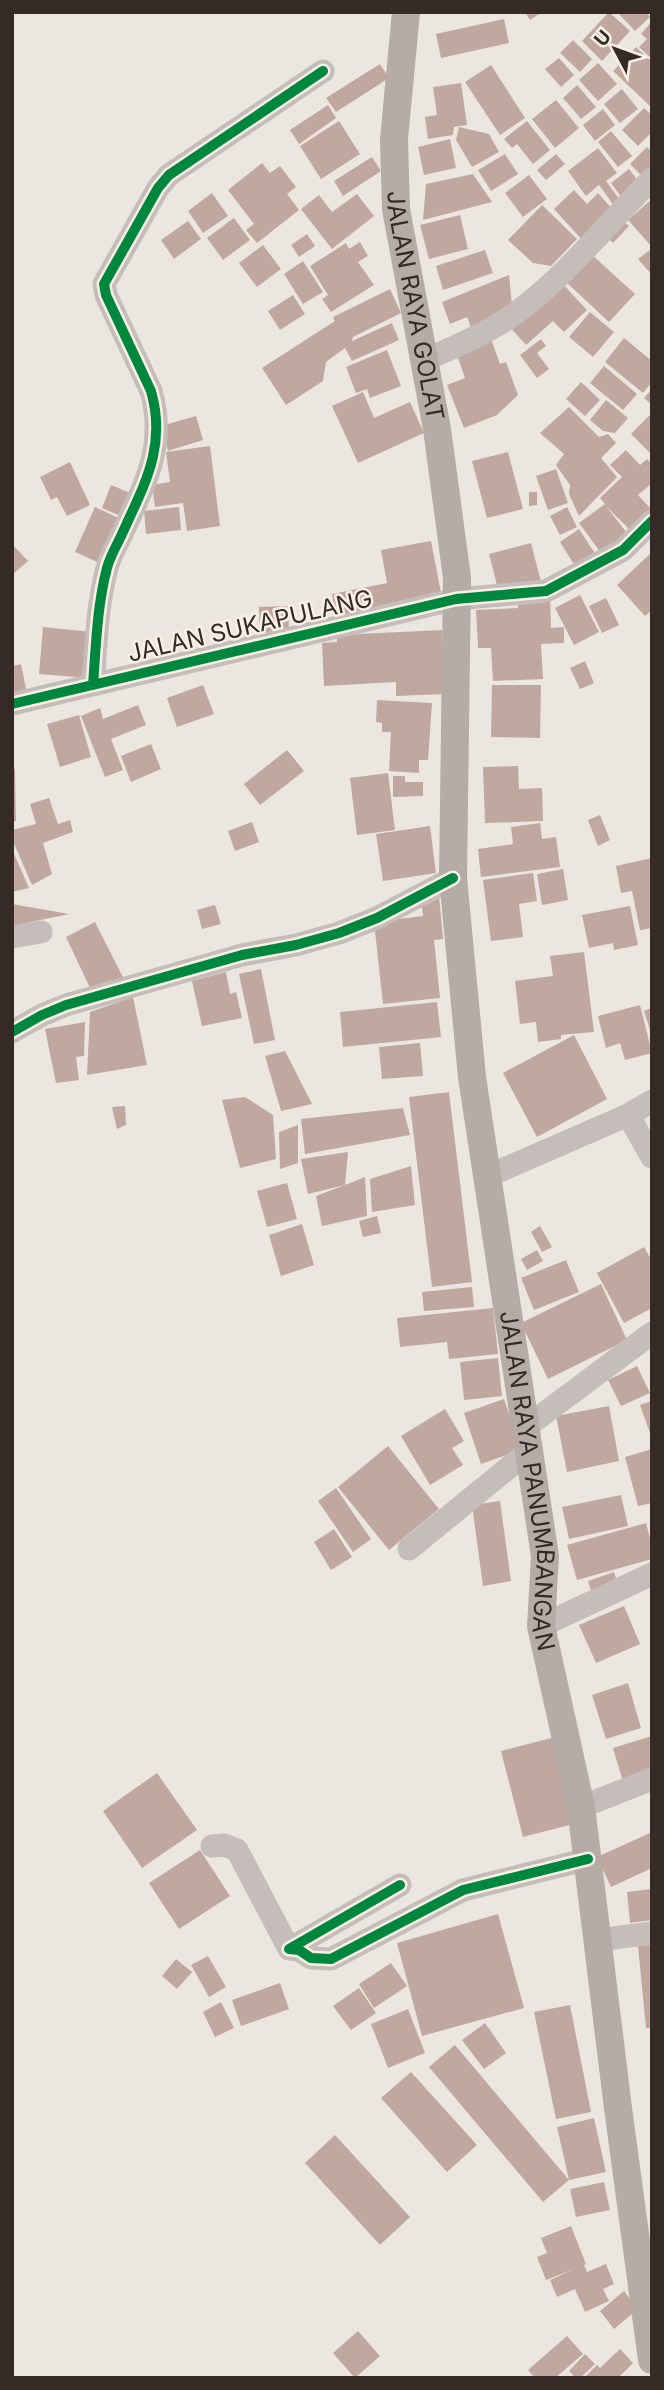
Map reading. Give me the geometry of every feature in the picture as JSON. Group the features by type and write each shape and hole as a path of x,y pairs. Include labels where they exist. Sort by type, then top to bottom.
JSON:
{"main road":[{"name":"JALAN RAYA GOLAT","path":"406,12 394,139 396,209 441,456 457,578 456,599"},
{"name":"JALAN RAYA PANUMBANGAN","path":"456,599 453,878 472,1077 545,1556 541,1626 581,1807 598,1940 643,2227 652,2360"}],"street":[{"path":"93,685 97,630 107,568 150,471 156,450 155,404 151,391 106,295 104,284 158,188 169,175 323,71"},
{"path":"425,360 482,335 512,316 570,266 652,179"},
{"name":"JALAN SUKAPULANG","path":"12,704 456,599 545,591 623,550 652,521"},
{"path":"12,1032 66,1005 242,955 296,945 339,933 377,918 453,878"},
{"path":"12,937 41,932"},
{"path":"488,1176 628,1115 652,1101"},
{"path":"628,1115 652,1157"},
{"path":"410,1549 528,1439 652,1333"},
{"path":"541,1626 652,1574"},
{"path":"581,1807 652,1779"},
{"path":"212,1846 224,1845 237,1850 289,1949"},
{"path":"289,1949 299,1950 312,1958 331,1959 463,1890 588,1859"},
{"path":"289,1949 400,1885"},
{"path":"598,1940 652,1933"}],"building":[{"path":"525,12 542,12 530,20"},
{"path":"609,12 630,31 602,61 582,41"},
{"path":"617,12 646,12 650,17 635,31"},
{"path":"504,19 509,43 441,58 436,34"},
{"path":"652,21 652,59 639,47 647,39 641,34"},
{"path":"573,40 592,59 580,72 560,53"},
{"path":"636,47 652,62 652,108 613,71"},
{"path":"559,58 574,75 561,87 545,69"},
{"path":"598,63 617,84 598,101 579,80"},
{"path":"380,64 389,78 336,112 326,98"},
{"path":"491,65 525,118 500,135 465,82"},
{"path":"461,83 467,125 454,127 453,135 428,139 425,117 437,115 433,87"},
{"path":"577,85 596,107 581,119 563,98"},
{"path":"622,89 638,109 620,123 604,104"},
{"path":"556,100 579,128 555,148 532,119"},
{"path":"328,105 336,118 299,144 290,130"},
{"path":"644,108 652,115 652,132 638,146 622,130"},
{"path":"603,109 615,125 595,141 583,125"},
{"path":"339,121 360,154 321,179 300,146"},
{"path":"527,121 550,150 533,164 517,144 512,148 504,139"},
{"path":"459,127 489,134 499,152 472,167 456,140"},
{"path":"611,131 632,156 618,167 598,142"},
{"path":"450,139 456,168 424,175 418,147"},
{"path":"647,147 652,152 652,171 644,178 630,164"},
{"path":"598,148 617,173 606,181 619,199 615,207 599,185 586,196 568,171"},
{"path":"505,154 518,174 491,191 478,170"},
{"path":"556,154 565,164 546,180 537,170"},
{"path":"372,157 381,171 343,196 334,181"},
{"path":"262,163 270,173 280,166 296,187 287,194 299,210 257,243 246,230 254,224 228,190"},
{"path":"629,169 641,185 623,199 611,183"},
{"path":"473,174 492,202 423,220 426,184"},
{"path":"529,175 547,199 523,217 505,193"},
{"path":"574,190 587,204 598,193 616,213 584,242 554,209"},
{"path":"212,193 228,216 203,233 188,211"},
{"path":"357,194 374,216 332,249 301,209 319,195 332,212"},
{"path":"652,199 652,247 628,220"},
{"path":"542,205 577,239 551,266 533,263 508,240"},
{"path":"460,215 468,249 429,259 420,225"},
{"path":"234,218 250,240 223,260 207,238"},
{"path":"621,219 629,226 613,243 606,236"},
{"path":"188,221 201,239 174,259 161,240"},
{"path":"307,234 315,246 299,257 291,245"},
{"path":"360,242 368,256 358,262 374,285 331,312 322,299 328,295 310,266 346,243 349,249"},
{"path":"263,245 281,269 257,287 239,263"},
{"path":"485,250 493,273 443,290 436,266"},
{"path":"650,250 652,252 652,275 638,259"},
{"path":"591,254 635,294 609,322 565,281"},
{"path":"303,261 323,292 303,304 284,274"},
{"path":"509,275 512,306 494,314 496,320 472,330 467,317 450,324 442,302"},
{"path":"557,278 587,310 564,332 553,321 526,345 508,325"},
{"path":"390,289 401,313 353,337 352,341 392,323 399,340 352,361 345,348 326,362 323,381 286,405 262,368 335,321 333,317"},
{"path":"293,295 305,314 280,330 268,311"},
{"path":"590,312 614,332 593,357 569,337"},
{"path":"624,338 652,361 652,382 643,393 605,362"},
{"path":"491,339 500,364 506,362 518,395 497,415 464,428 447,385 465,378 456,352"},
{"path":"541,339 546,346 537,353 549,369 537,378 520,355"},
{"path":"387,350 401,386 370,398 367,389 356,393 346,367"},
{"path":"604,366 637,394 623,410 590,383"},
{"path":"581,382 600,400 585,416 566,399"},
{"path":"652,389 652,405 644,398"},
{"path":"363,392 374,418 410,402 424,433 358,463 332,406"},
{"path":"606,400 628,418 615,433 603,431 590,420"},
{"path":"569,407 599,437 608,434 616,443 601,458 617,477 579,516 569,494 570,485 556,465 564,454 540,433"},
{"path":"652,413 652,455 631,434"},
{"path":"196,416 203,440 168,451 161,426"},
{"path":"210,446 220,526 187,531 183,503 155,507 152,485 170,482 166,452"},
{"path":"626,450 640,465 647,459 652,464 652,483 638,495 651,509 629,529 606,506 627,533 601,553 579,523 605,504 600,498 622,477 610,465"},
{"path":"508,452 523,509 487,518 472,461"},
{"path":"70,462 90,505 67,516 57,497 51,500 40,477"},
{"path":"556,469 568,503 548,510 536,476"},
{"path":"111,485 135,495 125,518 102,508"},
{"path":"529,492 537,492 537,505 529,506"},
{"path":"95,507 123,520 104,565 75,552"},
{"path":"179,507 181,530 146,534 144,511"},
{"path":"567,507 577,527 560,535 550,516"},
{"path":"579,529 598,558 578,571 560,542"},
{"path":"431,541 442,598 336,618 332,594 387,583 381,550"},
{"path":"531,543 541,582 499,593 489,554"},
{"path":"12,544 28,561 12,575"},
{"path":"652,552 652,610 645,616 617,585"},
{"path":"580,595 599,632 574,645 555,608"},
{"path":"550,596 551,628 564,627 564,643 541,644 543,679 493,681 491,648 478,648 476,610 518,608 518,597"},
{"path":"606,598 619,625 602,633 589,606"},
{"path":"288,606 289,634 260,635 259,607"},
{"path":"43,627 93,632 89,678 39,674"},
{"path":"442,630 444,694 396,696 396,682 324,686 322,643 337,642 337,635"},
{"path":"585,661 594,683 580,689 570,668"},
{"path":"21,664 27,694 12,697 12,666"},
{"path":"203,685 214,714 177,727 167,698"},
{"path":"492,685 541,685 540,738 491,737"},
{"path":"377,700 432,703 428,760 419,760 419,773 389,771 391,732 382,732 382,723 376,722"},
{"path":"138,705 146,725 111,739 123,770 105,777 81,716 100,708 103,719"},
{"path":"79,715 91,757 60,767 47,724"},
{"path":"151,744 161,769 131,782 121,756"},
{"path":"287,750 304,771 260,805 244,784"},
{"path":"518,766 519,789 542,788 543,821 485,823 483,767"},
{"path":"12,767 15,769 16,821 12,822"},
{"path":"388,773 395,830 357,835 350,778"},
{"path":"393,776 405,776 405,782 423,782 423,796 393,797"},
{"path":"49,798 58,824 70,820 73,832 43,843 52,874 32,885 12,839 12,830 36,824 30,804"},
{"path":"600,815 610,840 598,846 588,820"},
{"path":"252,822 259,842 235,851 228,831"},
{"path":"540,823 542,839 556,837 560,867 481,877 478,849 513,844 511,827"},
{"path":"430,826 436,873 383,881 376,834"},
{"path":"12,849 29,888 12,892"},
{"path":"652,858 652,928 640,930 632,891 621,893 616,866"},
{"path":"563,869 568,900 542,905 537,874"},
{"path":"533,873 537,901 519,904 523,937 491,941 483,880"},
{"path":"439,896 443,939 434,940 440,998 383,1004 374,922 423,916 421,898"},
{"path":"12,904 69,914 12,926"},
{"path":"215,905 221,924 202,929 197,910"},
{"path":"630,906 638,945 614,950 613,943 589,948 582,915"},
{"path":"95,922 126,983 91,990 66,937"},
{"path":"584,952 594,1032 561,1035 561,1039 538,1042 536,1022 520,1024 515,981 553,976 550,956"},
{"path":"261,969 275,1040 254,1044 239,974"},
{"path":"226,972 230,994 236,992 242,1018 202,1026 192,981"},
{"path":"133,997 147,1065 87,1075 90,1012"},
{"path":"437,1002 441,1037 343,1047 340,1012"},
{"path":"640,1005 652,1053 625,1060 620,1043 606,1048 598,1016"},
{"path":"652,1008 652,1033 651,1033 644,1011"},
{"path":"85,1022 84,1056 76,1057 79,1080 56,1083 45,1029"},
{"path":"574,1035 607,1099 537,1137 503,1073"},
{"path":"420,1043 423,1076 382,1079 379,1047"},
{"path":"285,1051 312,1104 281,1111 265,1056"},
{"path":"449,1092 472,1282 432,1287 409,1097"},
{"path":"245,1097 273,1115 276,1159 240,1168 222,1100"},
{"path":"125,1106 126,1125 117,1129 112,1107"},
{"path":"403,1108 410,1135 305,1154 301,1119"},
{"path":"298,1125 298,1163 280,1169 279,1132"},
{"path":"348,1152 345,1185 308,1194 301,1159"},
{"path":"411,1166 415,1205 372,1212 370,1179"},
{"path":"365,1177 367,1216 322,1226 316,1196"},
{"path":"287,1183 297,1219 267,1227 257,1191"},
{"path":"377,1216 381,1233 363,1237 359,1221"},
{"path":"302,1224 314,1265 281,1276 269,1235"},
{"path":"540,1226 552,1247 542,1252 531,1232"},
{"path":"644,1247 652,1261 652,1308 624,1323 597,1273"},
{"path":"537,1250 543,1261 527,1270 521,1259"},
{"path":"566,1260 579,1292 534,1310 521,1278"},
{"path":"601,1284 627,1340 548,1379 521,1323"},
{"path":"472,1287 474,1307 424,1311 422,1292"},
{"path":"493,1308 498,1354 449,1359 447,1342 400,1347 397,1318"},
{"path":"498,1358 502,1396 464,1400 460,1362"},
{"path":"637,1366 650,1393 621,1406 608,1380"},
{"path":"504,1399 521,1450 481,1464 464,1413"},
{"path":"652,1401 652,1436 651,1436 640,1405"},
{"path":"609,1406 619,1461 567,1472 556,1416"},
{"path":"445,1409 464,1441 452,1448 463,1465 430,1485 401,1436"},
{"path":"388,1446 439,1509 389,1550 338,1487"},
{"path":"652,1449 652,1503 638,1506 625,1457"},
{"path":"336,1488 371,1539 353,1552 318,1501"},
{"path":"621,1495 628,1526 569,1539 562,1507"},
{"path":"500,1501 511,1581 483,1586 472,1505"},
{"path":"646,1523 652,1546 652,1559 577,1580 567,1545"},
{"path":"334,1529 352,1557 331,1570 314,1542"},
{"path":"614,1572 619,1588 593,1597 588,1581"},
{"path":"624,1606 640,1644 596,1663 579,1625"},
{"path":"628,1683 641,1728 606,1739 592,1695"},
{"path":"652,1736 652,1776 624,1785 613,1748"},
{"path":"555,1737 577,1823 523,1837 501,1751"},
{"path":"157,1773 197,1830 142,1868 103,1811"},
{"path":"652,1832 652,1868 611,1887 597,1857"},
{"path":"200,1850 230,1896 179,1929 149,1883"},
{"path":"652,1889 652,1920 630,1923 627,1892"},
{"path":"498,1914 524,2008 422,2036 397,1943"},
{"path":"652,1945 652,2028 646,2028 638,1946"},
{"path":"208,1956 226,1987 209,1997 191,1965"},
{"path":"176,1959 192,1972 177,1989 162,1976"},
{"path":"391,1963 407,1986 374,2008 359,1984"},
{"path":"280,1983 289,2009 241,2026 232,2000"},
{"path":"359,1988 376,2013 351,2030 333,2006"},
{"path":"221,2002 234,2028 215,2037 203,2012"},
{"path":"570,2005 591,2112 556,2119 534,2012"},
{"path":"408,2009 425,2053 388,2068 371,2024"},
{"path":"485,2023 506,2053 484,2069 462,2040"},
{"path":"455,2045 569,2180 543,2202 429,2067"},
{"path":"411,2072 477,2145 447,2172 381,2098"},
{"path":"594,2118 606,2172 569,2180 557,2127"},
{"path":"335,2135 410,2217 380,2245 305,2163"},
{"path":"604,2182 610,2210 576,2217 570,2189"},
{"path":"571,2226 587,2272 606,2264 614,2284 603,2289 609,2301 585,2312 575,2289 557,2297 550,2280 574,2269 546,2280 537,2257 547,2253 541,2238"},
{"path":"624,2291 638,2309 614,2329 600,2311"},
{"path":"358,2331 380,2356 355,2378 333,2353"},
{"path":"567,2336 583,2354 555,2378 535,2378 528,2370"},
{"path":"620,2349 633,2363 618,2378 584,2378 597,2365 600,2368"},
{"path":"585,2354 595,2364 580,2378 576,2378 569,2371"}],"cycle path":[{"path":"93,685 99,611 107,568 145,482 155,448 156,430 151,391 106,295 104,284 158,188 169,175 323,71"},
{"path":"12,704 456,599 546,591 623,550 652,521"},
{"path":"12,1032 66,1005 242,955 296,945 339,933 377,918 453,878"},
{"path":"400,1885 289,1949 299,1950 311,1958 331,1959 463,1890 588,1859"}]}
